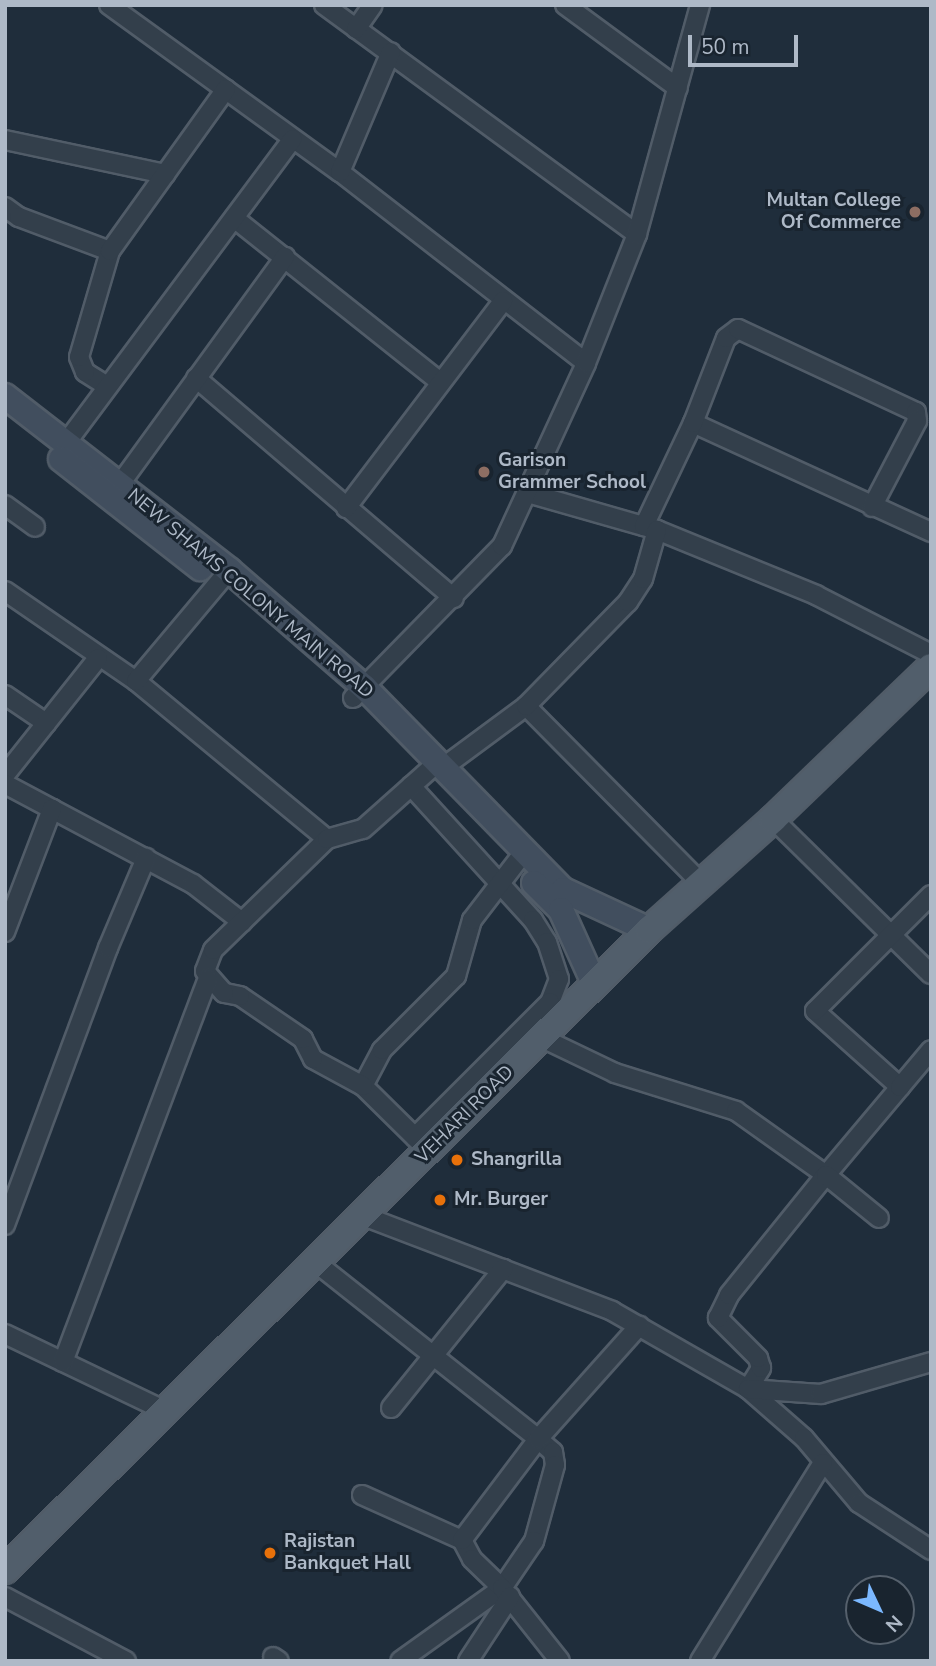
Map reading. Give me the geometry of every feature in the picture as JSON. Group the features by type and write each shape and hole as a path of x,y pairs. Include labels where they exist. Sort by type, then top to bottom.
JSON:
{"main road":[{"name":"NEW SHAMS COLONY MAIN ROAD","path":"5,396 120,484 358,693 428,773 519,856 563,890 649,930"},
{"name":"NEW SHAMS COLONY MAIN ROAD","path":"5,417 224,577"},
{"name":"VEHARI ROAD","path":"5,1570 362,1215 422,1144 542,1038 649,930 774,819 931,667"},
{"name":"NEW SHAMS COLONY MAIN ROAD","path":"519,856 561,911 594,983"}],"street":[{"path":"109,5 340,172 586,363"},
{"path":"324,5 637,234"},
{"path":"356,29 373,5"},
{"path":"565,5 678,88"},
{"path":"358,693 502,546 586,363 637,234 701,5"},
{"path":"340,172 391,52"},
{"path":"107,387 85,372 79,357 110,251 226,89"},
{"path":"66,443 293,139"},
{"path":"5,140 165,174"},
{"path":"5,207 19,217 110,251"},
{"path":"234,218 439,381"},
{"path":"120,484 285,257"},
{"path":"346,508 439,381 503,301"},
{"path":"428,773 498,886 533,920 547,942 559,979 557,990 527,1027 422,1144 363,1086 343,1079 313,1059 303,1039 208,979 205,971 214,950 327,839 363,829 428,773 526,706 628,601 643,579 651,528 726,338 738,329 916,412 917,421 872,507"},
{"path":"196,378 454,598"},
{"path":"693,423 931,532"},
{"path":"528,493 651,528 816,595 931,654"},
{"path":"5,505 35,527"},
{"path":"136,681 224,577"},
{"path":"5,591 98,659 136,681 327,839"},
{"path":"5,775 98,659"},
{"path":"5,695 46,723"},
{"path":"526,706 701,883"},
{"path":"5,784 193,884 242,922"},
{"path":"5,932 52,809"},
{"path":"774,819 931,974"},
{"path":"363,1086 382,1050 456,976 472,920 519,856"},
{"path":"5,1225 108,948 146,858"},
{"path":"900,1087 815,1011 931,895"},
{"path":"63,1362 208,979"},
{"path":"542,1038 615,1073 736,1111 826,1175 879,1218"},
{"path":"748,1389 761,1368 758,1358 722,1326 718,1318 720,1308 826,1175 931,1050"},
{"path":"362,1215 503,1269 639,1326 748,1389 804,1438 822,1463 859,1503 931,1550"},
{"path":"315,1262 435,1353 553,1452 555,1465 534,1541 468,1661"},
{"path":"391,1408 503,1269"},
{"path":"463,1540 538,1439 639,1326"},
{"path":"5,1334 166,1411"},
{"path":"748,1389 821,1394 931,1362"},
{"path":"700,1661 822,1463"},
{"path":"362,1495 463,1540 472,1559 506,1592 560,1661"},
{"path":"400,1661 506,1592"},
{"path":"5,1597 126,1661"}],"place":[{"name":"Multan College Of Commerce","path":"915,212"},
{"name":"Garison Grammer School","path":"484,472"},
{"name":"Shangrilla","path":"457,1160"},
{"name":"Mr. Burger","path":"440,1200"},
{"name":"Rajistan Bankquet Hall","path":"270,1553"}]}
